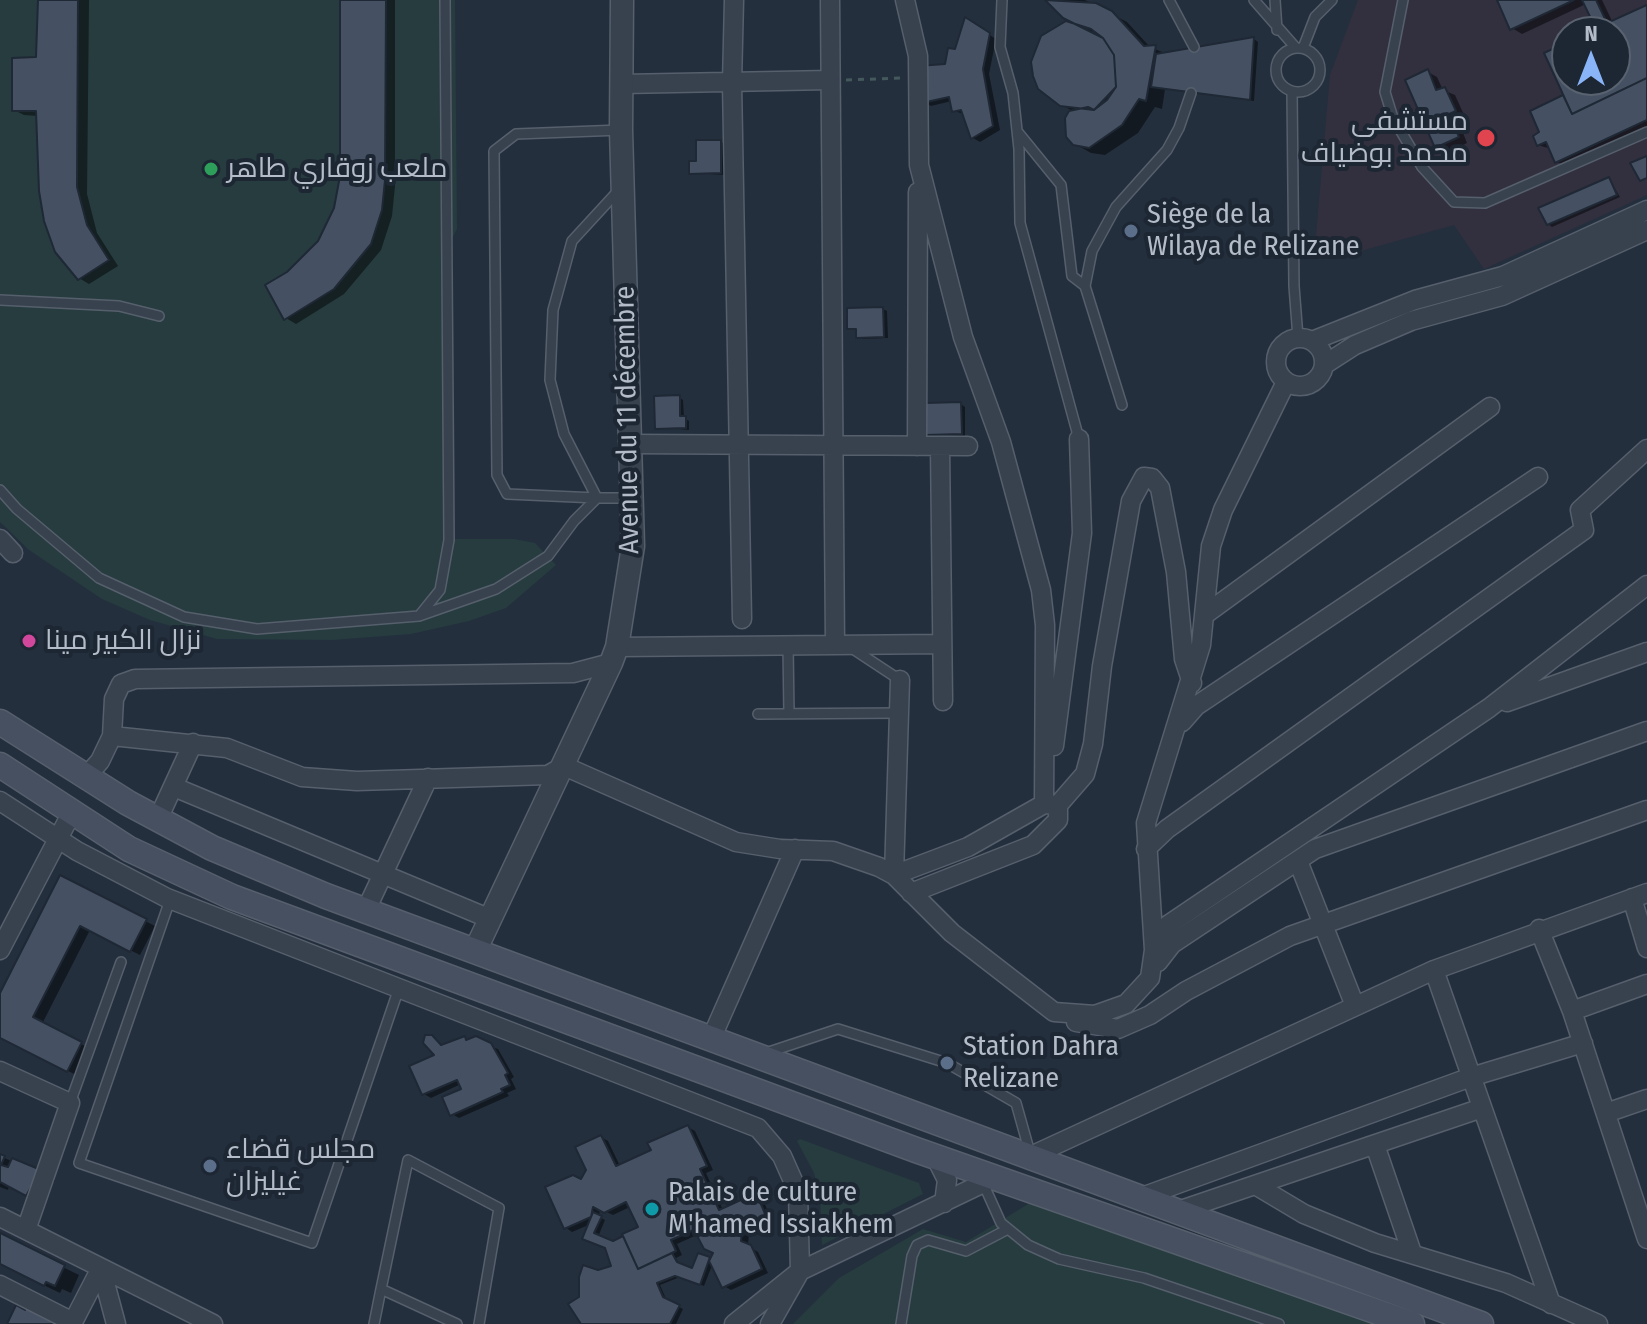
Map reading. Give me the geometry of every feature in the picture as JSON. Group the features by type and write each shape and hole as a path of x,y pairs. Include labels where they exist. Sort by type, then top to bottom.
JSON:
{"main road":[{"path":"0,722 85,778 212,848 475,951 1481,1324"},
{"path":"0,765 129,849 232,897 916,1150 989,1180 1412,1324"}],"street":[{"name":"Avenue du 11 décembre","path":"475,951 614,655 633,546 621,130 622,0"},
{"path":"734,0 732,83 742,619"},
{"path":"830,0 833,445 841,645"},
{"path":"905,0 916,35 921,111 917,446"},
{"path":"622,84 830,80"},
{"path":"911,893 1033,845 1058,820 1051,804 1041,590 1001,442 963,337 919,165"},
{"path":"1647,210 1503,276 1415,300 1305,340 1285,344 1277,356 1278,370 1286,382 1310,384 1324,365 1355,345 1411,321 1502,296 1647,230"},
{"path":"1305,340 1321,351 1324,365"},
{"path":"1054,1012 1095,1015 1126,1004 1150,978 1154,950 1146,823 1192,683 1207,613 1211,546 1223,510 1286,382"},
{"path":"1207,613 1490,407"},
{"path":"1051,804 1082,533 1079,439"},
{"path":"631,444 968,446"},
{"path":"940,446 943,701"},
{"path":"1146,849 1167,829 1584,530 1580,510 1647,449"},
{"path":"894,875 991,836 1051,804 1085,774 1093,744 1102,666 1131,501 1144,477 1152,478 1160,488 1176,572 1184,659 1192,683"},
{"path":"1177,727 1196,706 1538,477"},
{"path":"1154,950 1168,925 1489,708 1647,585"},
{"path":"85,778 100,761 112,736 114,699 121,684 135,679 573,673 614,655 788,646 942,644"},
{"path":"1489,708 1647,652"},
{"path":"894,875 900,680"},
{"path":"1151,970 1172,944 1315,849 1647,731"},
{"path":"112,736 227,748 302,777 357,781 548,775 564,766 736,842 833,851 894,875 952,933 1054,1012 1085,1026 1118,1029 1150,1015 1290,936 1647,810"},
{"path":"158,819 193,743"},
{"path":"366,910 428,778"},
{"path":"174,787 488,918"},
{"path":"0,801 57,838 170,900 758,1128 782,1156 798,1192 800,1271 770,1324"},
{"path":"0,950 71,814"},
{"path":"711,1039 795,849"},
{"path":"1298,861 1355,1006"},
{"path":"1031,1156 1434,970 1539,929 1640,895 1647,948"},
{"path":"1539,929 1641,1201 1647,1239"},
{"path":"1434,970 1551,1304"},
{"path":"1572,1011 1647,984"},
{"path":"1139,1198 1471,1077 1583,1043"},
{"path":"0,1071 70,1103 26,1230"},
{"path":"1606,1113 1647,1099"},
{"path":"1175,1212 1482,1108"},
{"path":"1375,1145 1412,1253"},
{"path":"916,1150 937,1160 947,1180 944,1203"},
{"path":"734,1324 800,1271 989,1180"},
{"path":"1257,1186 1304,1214 1375,1243 1506,1283 1598,1324"},
{"path":"0,1217 213,1324"},
{"path":"0,1285 73,1323 101,1268"},
{"path":"101,1268 116,1324"}],"lane":[{"path":"419,616 440,590 449,540 445,0"},
{"path":"1002,0 1000,47 1013,93 1020,223 1079,439"},
{"path":"1169,0 1194,47"},
{"path":"1254,0 1277,30 1299,48 1319,61 1320,75 1306,91 1292,91 1280,82 1276,68 1282,54 1299,48 1315,17 1332,0"},
{"path":"1275,0 1277,30"},
{"path":"1403,0 1385,92 1393,118 1422,167 1454,202 1485,203 1647,132"},
{"path":"1292,91 1294,286 1305,340"},
{"path":"1122,405 1085,286 1100,231 1123,198 1167,150 1179,128 1191,93"},
{"path":"621,130 516,134 494,151 497,475 507,494 632,498"},
{"path":"1017,131 1061,185 1072,276 1085,286"},
{"path":"597,498 564,434 550,380 553,310 572,241 623,186"},
{"path":"0,300 119,306 159,316"},
{"path":"0,490 17,509 99,578 184,617 257,629 365,623 419,616 496,589 548,556 574,521 597,498"},
{"path":"841,645 900,680"},
{"path":"788,646 789,714"},
{"path":"758,714 899,713"},
{"path":"170,900 79,1163 312,1243 399,988"},
{"path":"70,1103 121,962"},
{"path":"757,1056 838,1029 947,1063 1016,1103 1031,1156"},
{"path":"374,1324 408,1160 499,1208 479,1324"},
{"path":"989,1180 1001,1223 1028,1245 1059,1259 1144,1278 1279,1324"},
{"path":"901,1324 912,1256 917,1245 928,1240 966,1251 1008,1229"},
{"path":"381,1289 457,1324"}],"path":[{"path":"830,80 918,78"}],"shaded area":[{"name":"مستشفى محمد بوضياف","path":"1358,0 1647,0 1647,195 1484,269 1454,225 1335,258 1314,259 1330,75"}],"green space":[{"path":"0,0 455,0 457,229 446,250 447,539 514,539 535,543 556,565 506,608 469,621 411,634 332,640 217,639 150,620 102,599 29,550 0,522"},
{"path":"800,1139 919,1183 923,1194 822,1245 820,1196 814,1173 797,1141"},
{"path":"1038,1198 1382,1324 793,1324 839,1278 923,1229 966,1242"}],"building":[{"path":"38,0 78,0 77,187 87,225 109,260 78,280 55,252 44,221 39,191 36,111 12,111 12,58 36,57"},
{"path":"340,0 386,0 385,180 382,210 371,244 334,289 284,320 265,285 287,272 318,241 334,208 340,176"},
{"path":"1045,0 1096,3 1112,11 1144,46 1156,45 1146,101 1139,99 1122,125 1089,148 1073,145 1066,137 1065,118 1069,111 1088,107 1094,110 1107,100 1116,87 1114,55 1103,38 1063,18"},
{"path":"1497,0 1574,0 1510,30"},
{"path":"1582,0 1596,0 1604,16 1590,16"},
{"path":"1647,5 1647,78 1631,86 1631,16 1623,16"},
{"path":"965,17 990,33 983,69 993,126 971,139 961,110 952,112 949,97 922,103 918,66 945,64 948,48 955,49"},
{"path":"1066,21 1091,29 1103,38 1114,55 1116,87 1094,110 1060,106 1038,89 1033,76 1031,62 1041,36"},
{"path":"1254,37 1250,100 1151,87 1156,54"},
{"path":"1551,50 1551,68 1544,53"},
{"path":"1428,69 1436,90 1445,87 1456,111 1449,114 1459,137 1435,148 1405,80"},
{"path":"1647,78 1647,120 1555,163 1546,142 1537,146 1533,136 1539,132 1530,111 1563,96 1572,114 1610,96 1631,96 1631,86"},
{"path":"1564,96 1610,96 1572,114"},
{"path":"696,140 721,140 721,173 689,174 689,161 696,161"},
{"path":"1647,156 1647,178 1640,181 1630,163"},
{"path":"1609,177 1617,195 1547,225 1538,208"},
{"path":"883,307 884,337 856,338 856,329 847,329 847,308"},
{"path":"680,395 680,416 686,416 686,428 655,429 654,396"},
{"path":"961,402 962,434 925,435 925,403"},
{"path":"60,875 147,919 130,952 80,926 33,1017 82,1042 67,1072 0,1038 0,993"},
{"path":"425,1035 432,1035 441,1045 465,1036 466,1040 476,1036 491,1043 508,1073 505,1075 510,1085 501,1089 503,1092 450,1116 442,1097 461,1089 457,1080 422,1095 409,1066 434,1055 423,1043"},
{"path":"688,1125 707,1166 700,1169 719,1210 756,1193 767,1218 742,1229 741,1241 751,1245 762,1269 722,1288 709,1261 713,1253 704,1249 694,1230 671,1240 676,1251 638,1269 622,1234 638,1227 626,1202 604,1213 593,1207 591,1217 564,1229 545,1187 573,1175 581,1179 586,1170 575,1147 601,1135 616,1166 651,1150 647,1143"},
{"path":"0,1154 5,1156 1,1165 8,1167 12,1158 41,1170 26,1196 0,1182"},
{"path":"593,1212 602,1216 594,1233 613,1241 623,1236 638,1269 672,1253 677,1262 692,1268 698,1253 710,1257 700,1285 675,1276 657,1283 663,1297 680,1305 670,1324 581,1324 568,1304 579,1297 579,1277 583,1265 598,1270 611,1266 605,1248 582,1239"},
{"path":"0,1233 65,1265 55,1286 46,1282 44,1286 0,1264"},
{"path":"28,1302 55,1323 7,1324 16,1305 25,1310"}],"place":[{"name":"مستشفى محمد بوضياف","path":"1486,138"},
{"name":"ملعب زوقاري طاهر","path":"211,169"},
{"name":"Siège de la Wilaya de Relizane","path":"1131,231"},
{"name":"نزال الكبير مينا","path":"29,641"},
{"name":"Station Dahra Relizane","path":"947,1063"},
{"name":"مجلس قضاء غيليزان","path":"210,1166"},
{"name":"Palais de culture M'hamed Issiakhem","path":"652,1209"}]}
